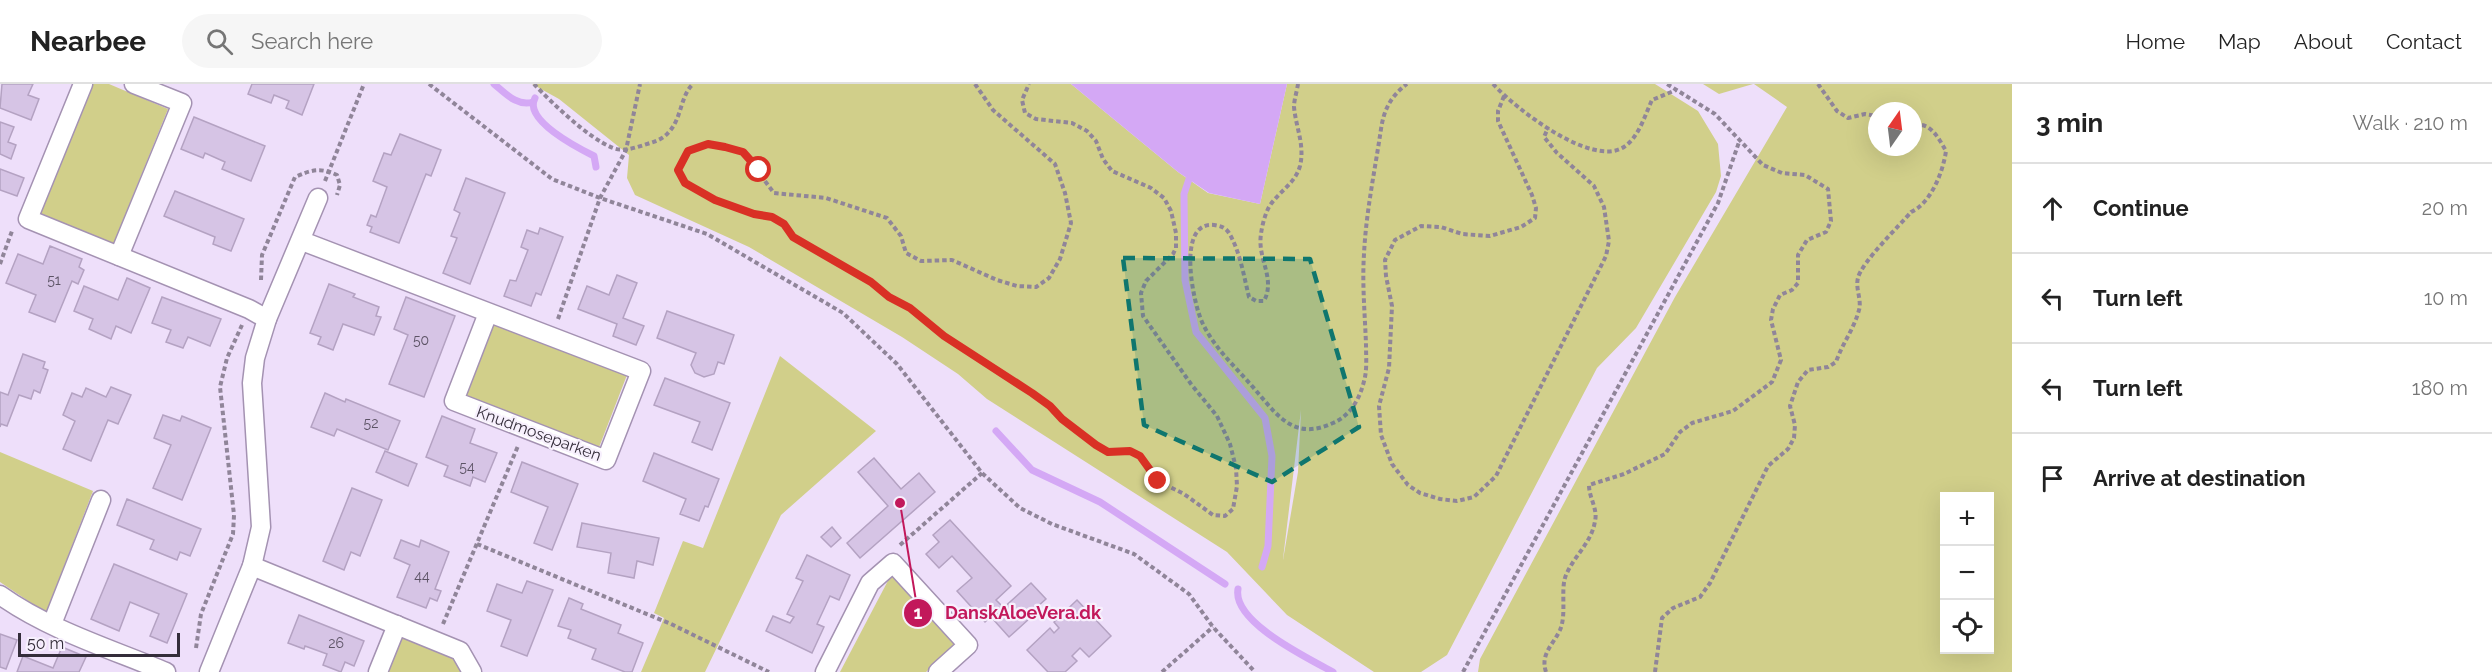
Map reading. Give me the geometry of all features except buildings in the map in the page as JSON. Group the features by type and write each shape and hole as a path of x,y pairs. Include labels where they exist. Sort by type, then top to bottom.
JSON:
{"street":[{"path":"83,84 28,219 249,309 267,320"},
{"path":"119,256 182,104 134,84"},
{"path":"209,672 252,566 261,527 252,383 255,358 267,320 302,241 325,202"},
{"name":"Knudmoseparken","path":"302,241 641,372 606,460 454,402 488,313"},
{"path":"52,624 101,500"},
{"path":"825,672 870,583 893,563 968,645 938,672"},
{"path":"252,566 460,651 472,672"},
{"path":"0,595 21,610 166,672"},
{"path":"378,672 397,625"}],"path":[{"path":"325,202 329,171 364,84"},
{"path":"429,84 552,179 600,198 707,234 843,313 897,364 982,473 1020,508 1052,524 1134,554 1189,594 1213,627 1255,672"},
{"path":"534,84 597,139 614,148 626,150 657,141 669,133 680,116 688,88 693,84"},
{"path":"551,337 600,198 626,150 640,84"},
{"path":"975,84 993,110 1055,164 1065,193 1071,223 1066,243 1049,278 1036,287 1017,286 997,280 952,260 921,261 906,252 902,236 887,218 826,198 774,193 743,152 708,144 688,151 678,170 685,183 715,200 754,214 772,217 784,224 793,237 871,282 889,297 910,308 944,336 1032,393 1096,445 1108,452 1130,451 1140,456 1158,481 1184,494 1213,515 1226,516 1233,509 1238,486 1230,444 1217,416 1191,384 1143,316 1141,293 1146,280 1173,254 1176,248 1176,233 1171,211 1164,198 1151,188 1112,171 1103,159 1096,141 1087,131 1072,123 1036,120 1025,113 1022,99 1029,84"},
{"path":"1298,84 1294,105 1303,145 1300,168 1293,181 1269,208 1261,234 1261,254 1270,280 1269,292 1264,301 1256,302 1249,297 1241,264 1228,232 1222,226 1205,224 1197,229 1192,241 1190,258 1194,293 1202,321 1219,350 1276,414 1289,425 1312,430 1335,423 1357,403 1366,375 1364,255 1381,129 1384,109 1399,89 1407,84"},
{"path":"1493,84 1504,96 1557,135 1597,151 1611,152 1623,148 1631,141 1652,100 1676,90"},
{"path":"1546,672 1545,653 1561,628 1565,576 1590,538 1596,520 1589,495 1589,485 1624,474 1665,454 1680,432 1692,423 1733,411 1772,382 1781,360 1771,320 1773,309 1780,295 1792,290 1797,283 1797,255 1807,240 1826,231 1831,221 1828,189 1805,175 1782,173 1763,165 1715,114 1667,84"},
{"path":"1818,84 1837,111 1848,118 1868,114"},
{"path":"1504,96 1498,111 1498,121 1532,195 1536,208 1534,218 1521,227 1490,236 1462,234 1441,226 1421,226 1395,240 1385,260 1392,306 1389,368 1379,406 1381,435 1392,464 1408,485 1420,493 1457,501 1474,497 1496,476 1606,256 1609,241 1604,207 1594,186 1557,153 1544,137 1548,128"},
{"path":"1655,672 1662,618 1672,608 1700,597 1710,583 1768,466 1788,449 1794,438 1795,425 1790,406 1798,382 1808,370 1828,367 1836,362 1860,307 1858,277 1870,259 1911,212 1920,208 1941,172 1946,151 1937,134 1922,125"},
{"path":"1463,672 1718,203 1739,142"},
{"path":"325,202 340,185 337,176 329,171"},
{"path":"0,264 14,226 28,219"},
{"path":"436,642 525,429"},
{"path":"893,563 900,545 982,473"},
{"path":"477,544 671,624 769,672"},
{"path":"1162,672 1213,627"}],"highlighted area":[{"path":"1123,258 1310,259 1359,427 1272,482 1144,425"}],"shaded area":[{"path":"93,84 109,84 168,109 113,245 38,215"},
{"path":"532,84 1071,84 1178,172 1208,193 1260,204 1287,84 1655,84 1698,111 1718,144 1721,176 1716,192 1636,328 1597,368 1447,655 1421,672 1374,672 1287,615 1227,552 987,399 958,374 902,337 749,247 635,195 627,178 629,155 559,99","holes":["1301,410 1298,472 1283,560"]},
{"path":"1071,84 1287,84 1260,204 1209,193 1178,172"},
{"path":"1703,84 1753,84 1719,94"},
{"path":"1754,84 2012,84 2012,672 1478,672 1480,659 1675,297 1787,107"},
{"path":"491,322 627,375 598,450 462,397"},
{"path":"780,356 876,431 781,515 705,672 641,672 664,618 654,613 683,541 703,548"},
{"path":"0,452 93,491 46,613 0,582"},
{"path":"891,575 956,644 926,672 840,672"},
{"path":"400,635 457,658 462,672 385,672"}],"waterway":[{"path":"494,84 517,101 533,102"},
{"path":"535,98 533,106 544,124 565,140 594,156 596,167"},
{"path":"1189,179 1184,194 1185,280 1196,332 1265,418 1272,456 1268,546 1262,567"},
{"path":"996,431 1032,470 1100,502 1225,584"},
{"path":"1238,589 1239,601 1247,614 1259,626 1290,648 1333,672"}],"place":[{"name":"DanskAloeVera.dk","path":"900,503"}],"route":[{"path":"759,170 743,152 708,144 688,151 678,170 685,183 695,190 754,214 772,217 784,224 793,237 871,282 889,297 910,308 944,336 980,357 1032,393 1096,445 1108,452 1130,451 1140,456 1158,481"}]}
